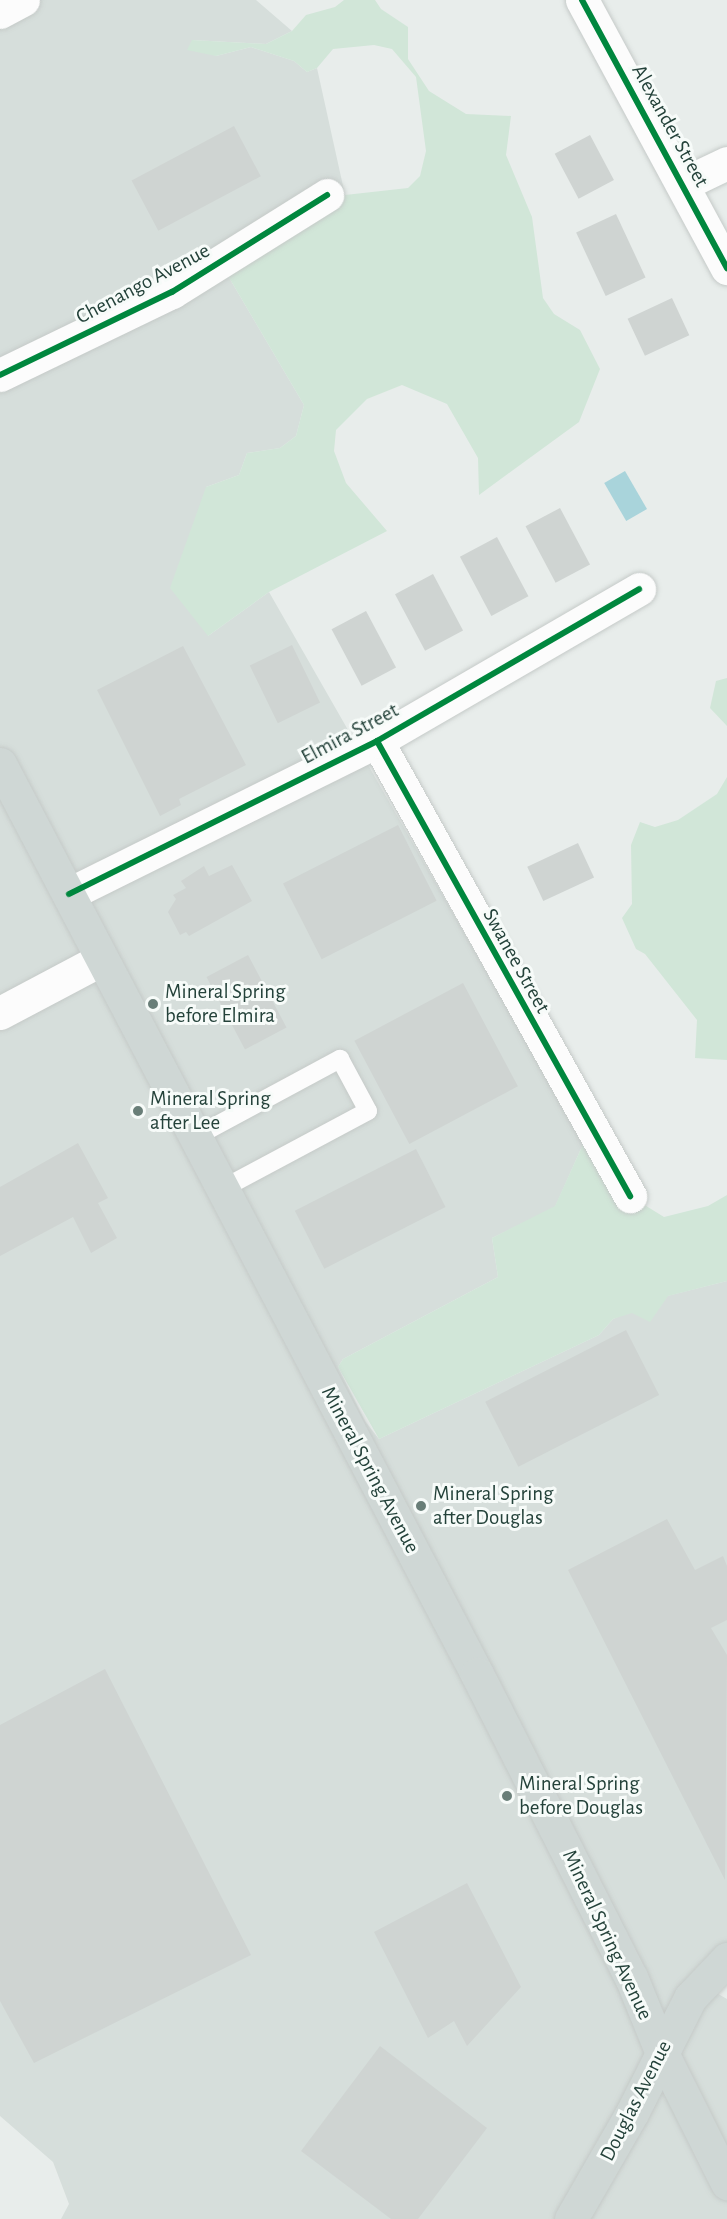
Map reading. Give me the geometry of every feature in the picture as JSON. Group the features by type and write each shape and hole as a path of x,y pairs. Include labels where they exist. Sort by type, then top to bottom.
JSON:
{"main road":[{"name":"Mineral Spring Avenue","path":"0,764 540,1796 631,1977 661,2051 727,2182"},
{"name":"Douglas Avenue","path":"572,2219 632,2113 661,2051 690,1998 727,1959"}],"street":[{"name":"Alexander Street","path":"582,0 727,268"},
{"path":"683,184 727,163"},
{"name":"Chenango Avenue","path":"0,375 172,292 327,195"},
{"name":"Elmira Street","path":"69,894 377,741 639,589"},
{"name":"Swanee Street","path":"377,741 630,1196"},
{"path":"0,1013 102,959"}],"lane":[{"path":"195,1137 340,1059 368,1111 222,1188"}],"shaded area":[{"path":"0,0 256,0 292,31 266,44 192,40 216,56 251,47 294,61 307,72 317,68 345,195 224,269 304,405 296,436 280,448 247,453 239,475 206,487 208,636 269,592 584,1142 555,1207 492,1238 498,1277 343,1359 338,1367 365,1421 379,1439 599,1335 613,1319 667,1296 727,1281 727,1966 713,1991 727,1999 727,2219 61,2219 69,2204 53,2162 0,2116"}],"green space":[{"path":"344,0 375,0 381,9 408,27 408,59 429,91 466,114 511,116 506,155 532,217 543,298 554,314 580,330 600,369 579,422 479,495 478,458 447,404 402,385 367,399 336,430 334,451 346,483 387,531 269,592 208,636 170,588 206,487 239,475 247,453 280,448 296,436 304,405 224,269 345,195 408,188 420,176 426,151 416,77 392,49 374,45 333,49 317,68 307,72 294,61 251,47 216,56 187,50 192,40 266,44 292,31 306,15 335,7"},
{"path":"727,678 727,726 710,708 716,681"},
{"path":"727,777 727,1060 695,1058 697,1020 645,954 636,949 622,918 632,904 631,845 640,822 655,827 678,820 717,794"},
{"path":"584,1142 630,1196 664,1217 708,1206 727,1195 727,1281 668,1296 650,1322 632,1313 613,1319 599,1335 379,1439 338,1367 343,1359 498,1277 492,1238 555,1206"}],"water":[{"path":"625,471 647,509 626,521 604,483"}],"building":[{"path":"234,126 261,176 158,231 132,180"},
{"path":"590,135 614,180 579,199 555,154"},
{"path":"616,214 646,277 606,296 576,233"},
{"path":"672,298 689,335 645,356 628,319"},
{"path":"560,508 590,565 556,583 526,526"},
{"path":"497,537 528,596 491,616 460,557"},
{"path":"433,574 463,631 425,651 395,594"},
{"path":"366,611 396,668 362,686 332,629"},
{"path":"292,645 320,703 278,723 250,666"},
{"path":"183,646 246,765 179,799 181,805 160,816 97,690"},
{"path":"398,825 437,901 322,959 283,884"},
{"path":"578,843 594,877 543,901 527,867"},
{"path":"232,865 252,901 189,936 186,932 180,935 168,912 176,899 173,895 186,888 181,881 204,866 209,876"},
{"path":"248,955 286,1027 245,1049 207,977"},
{"path":"463,983 518,1086 409,1144 354,1041"},
{"path":"78,1143 108,1198 98,1203 117,1238 91,1253 73,1217 0,1256 0,1187"},
{"path":"416,1149 446,1207 324,1269 295,1211"},
{"path":"626,1330 659,1395 518,1467 485,1402"},
{"path":"667,1519 695,1570 723,1556 727,1566 727,1620 711,1628 727,1655 725,1880 568,1570"},
{"path":"105,1669 251,1955 34,2063 0,2001 0,1725"},
{"path":"467,1883 521,1987 467,2046 454,2021 428,2038 374,1932"},
{"path":"380,2046 487,2128 418,2219 391,2219 301,2151"}],"cycle path":[{"path":"582,0 727,268"},
{"path":"0,375 172,292 327,195"},
{"path":"69,894 377,741 639,589"},
{"path":"377,741 630,1196"}],"place":[{"name":"Mineral Spring before Elmira","path":"153,1004"},
{"name":"Mineral Spring after Lee","path":"138,1111"},
{"name":"Mineral Spring after Douglas","path":"421,1506"},
{"name":"Mineral Spring before Douglas","path":"507,1796"}]}
